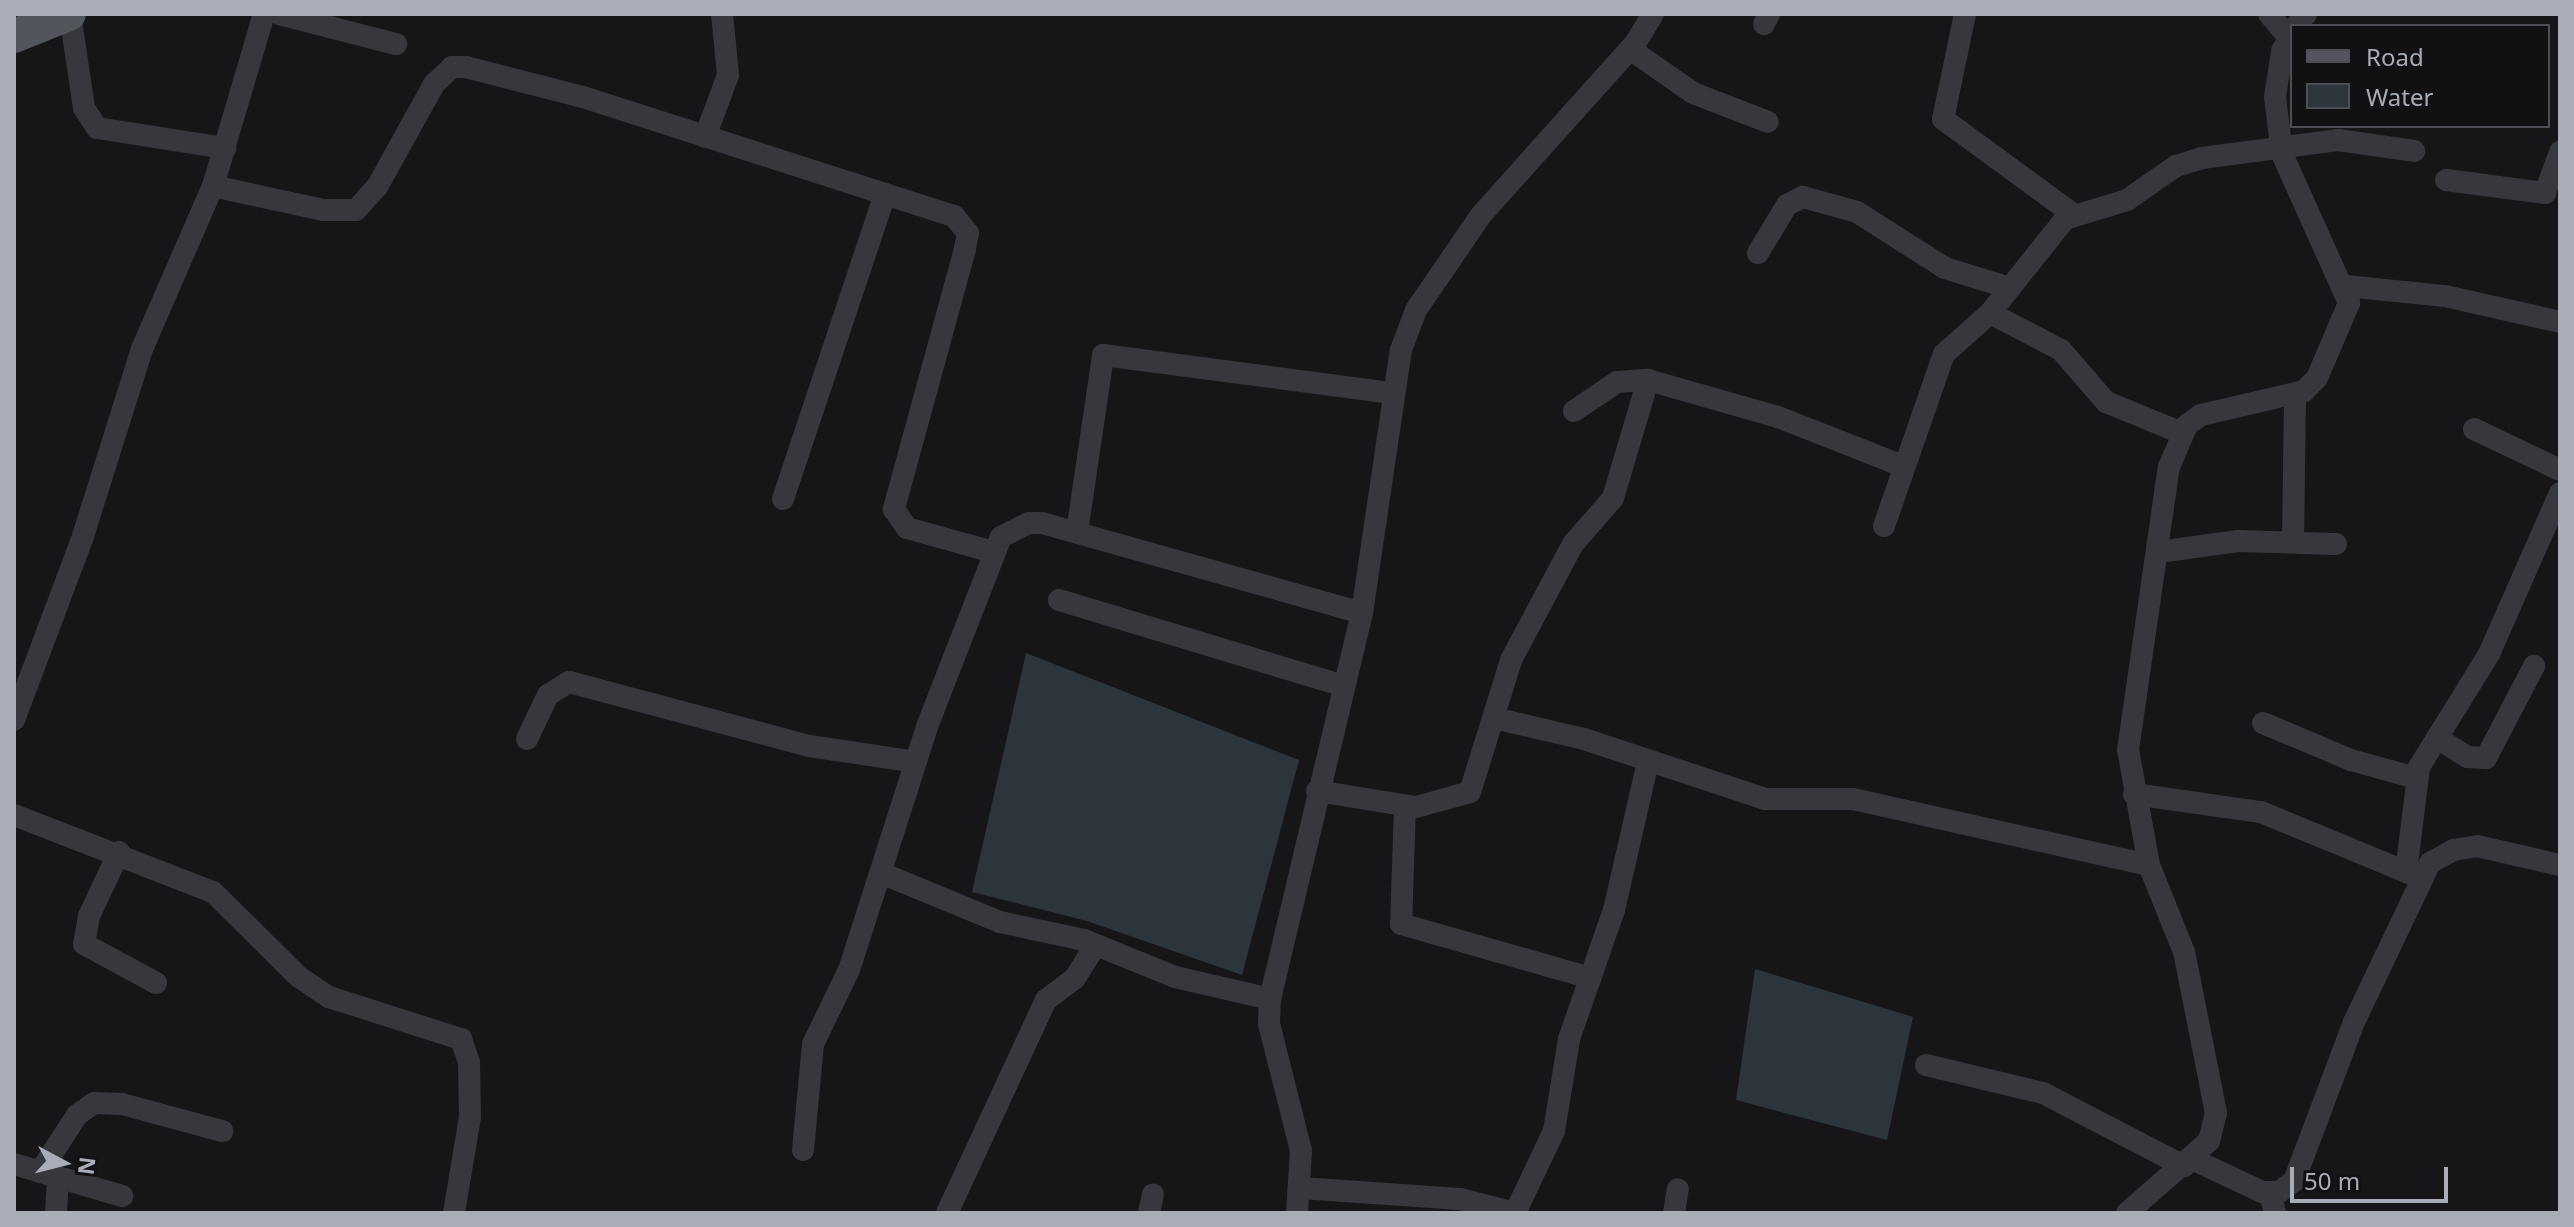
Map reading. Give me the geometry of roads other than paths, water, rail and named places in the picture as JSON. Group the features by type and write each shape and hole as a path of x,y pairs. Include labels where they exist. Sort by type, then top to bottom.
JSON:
{"main road":[{"path":"14,36 70,14"}],"street":[{"path":"70,14 84,108 97,128 225,148"},
{"path":"14,720 83,536 142,349 213,186 264,14"},
{"path":"279,14 396,44"},
{"path":"705,137 728,75 722,14"},
{"path":"1297,1213 1301,1151 1269,1024 1270,999 1317,791 1362,613 1390,393 1416,310 1438,274 1481,215 1630,49 1653,14"},
{"path":"1965,14 1943,119 2074,215"},
{"path":"2269,14 2290,30"},
{"path":"2127,1213 2188,1162 2215,1130 2214,1081 2184,952 2149,865 2134,794 2130,724 2158,552 2159,507 2182,433 2222,407 2295,394 2317,378 2344,323 2346,286 2291,182 2281,145 2276,84 2290,38"},
{"path":"1630,49 1693,93 1768,122"},
{"path":"213,186 323,210 356,210 368,202 434,84 452,67 583,97 954,216 968,233 894,509 907,528 993,552"},
{"path":"1884,526 1944,354 1990,313 2053,231 2074,215 2127,200 2176,166 2281,145 2338,140 2414,151"},
{"path":"2446,180 2545,193 2560,152"},
{"path":"783,499 885,194"},
{"path":"1758,253 1787,205 1803,197 1857,212 1945,268 2010,288"},
{"path":"2346,286 2445,296 2560,322"},
{"path":"1990,313 2061,350 2106,402 2182,433"},
{"path":"1077,532 1103,355 1390,393"},
{"path":"1574,411 1617,382 1648,380 1778,417 1903,466"},
{"path":"1317,791 1405,806 1441,803 1470,792 1511,660 1573,544 1608,509 1648,380"},
{"path":"2293,541 2295,394"},
{"path":"2474,429 2560,470"},
{"path":"1926,1065 2043,1093 2272,1203 2290,1186 2301,1168 2354,1022 2413,875 2416,778 2502,627 2560,493"},
{"path":"803,1150 813,1044 845,979 916,762 1001,537 1029,523 1077,532 1362,613"},
{"path":"2158,552 2293,541 2336,544"},
{"path":"1059,600 1343,686"},
{"path":"2437,738 2467,757 2486,758 2534,666"},
{"path":"527,739 548,695 569,682 809,746 916,762"},
{"path":"1494,718 1648,761 1765,799 1833,795 2149,865"},
{"path":"2263,723 2339,756 2416,778"},
{"path":"1301,1188 1460,1199 1514,1213 1554,1131 1564,1059 1614,910 1648,761"},
{"path":"2134,794 2261,812 2413,875"},
{"path":"1405,806 1401,924 1590,978"},
{"path":"14,815 119,852 213,892 311,988 461,1039 469,1062 470,1117 454,1213"},
{"path":"2413,875 2441,855 2464,847 2560,865"},
{"path":"119,852 89,916 84,944 156,983"},
{"path":"881,873 1000,922 1096,945 1175,977 1270,999"},
{"path":"947,1213 1046,1000 1075,978 1096,945"},
{"path":"56,1213 49,1175 77,1115 94,1103 222,1131"},
{"path":"14,1164 122,1196"},
{"path":"1674,1213 1678,1189"}],"water":[{"path":"1026,653 1299,760 1242,975 1087,921 972,892"},
{"path":"1755,969 1913,1017 1887,1140 1736,1100"}]}
